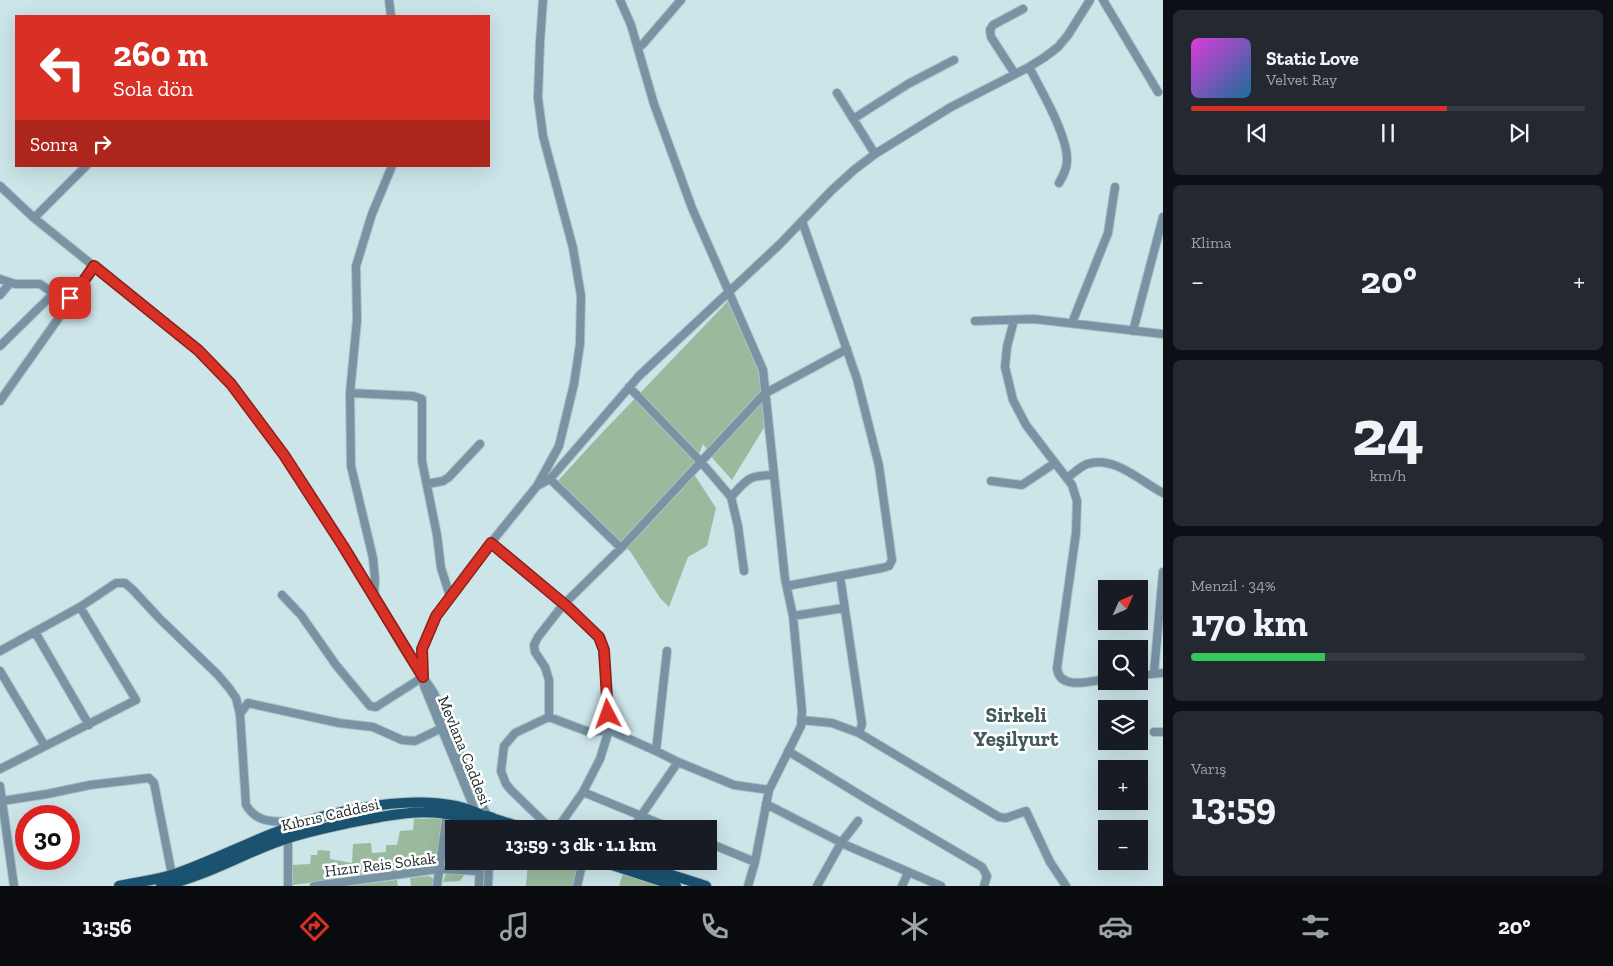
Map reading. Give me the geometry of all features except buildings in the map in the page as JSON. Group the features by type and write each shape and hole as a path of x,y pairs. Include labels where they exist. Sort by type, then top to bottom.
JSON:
{"main road":[{"path":"119,886 172,875 304,827 331,815 394,804 432,803 456,805 475,811 483,820"},
{"name":"Kıbrıs Caddesi","path":"161,886 182,880 288,838 304,827 399,813 447,814 468,820"},
{"path":"627,870 676,886"},
{"path":"656,870 706,886"}],"street":[{"path":"389,0 391,15"},
{"path":"423,677 422,649 436,616 537,486 559,446 574,384 580,344 581,296 574,248 543,136 538,98 543,0"},
{"path":"620,0 631,25 654,104 692,208 762,370 773,475 787,586 793,616 801,726 769,790 755,862 748,886"},
{"path":"638,48 681,0"},
{"path":"537,486 550,479 629,387 779,245 832,190 875,154 952,106 1030,67 1058,47 1090,0"},
{"path":"1103,0 1158,92"},
{"path":"1015,74 991,37 990,30 993,25 1024,10"},
{"path":"854,118 908,84 954,60"},
{"path":"1030,67 1052,113 1066,151 1066,169 1059,183"},
{"path":"837,93 875,154"},
{"path":"34,218 85,167"},
{"path":"374,596 373,558 351,466 350,393 357,320 356,266 372,214 392,167"},
{"path":"1072,323 1108,233 1115,187"},
{"path":"1,190 198,350 231,384 284,455 434,693 444,728 485,820"},
{"path":"1133,331 1163,217"},
{"path":"787,586 882,568 889,566 892,560 879,466 857,379 802,221"},
{"path":"0,279 10,284 40,284 62,298 67,299 74,295 94,266"},
{"path":"0,295 10,284"},
{"path":"0,346 54,293"},
{"path":"0,401 65,309 67,299"},
{"path":"1014,320 1005,356 1006,376 1013,400 1021,416 1068,478 1076,501 1076,533 1057,671 1061,679 1068,683 1098,680"},
{"path":"975,321 1034,320 1163,334"},
{"path":"549,717 550,680 545,667 535,652 534,645 563,605 621,548 764,394 847,349"},
{"path":"629,387 702,462 731,497 738,526 744,571"},
{"path":"350,393 413,396 422,399 422,461 437,535 441,568 450,596"},
{"path":"426,484 443,481 449,477 480,444"},
{"path":"1068,478 1086,465 1098,462 1116,466 1163,494"},
{"path":"991,481 1022,485 1055,463"},
{"path":"731,497 747,479 755,476 773,475"},
{"path":"550,479 621,548"},
{"path":"491,543 597,635 602,643 609,730 600,759 583,792 563,820"},
{"path":"1154,673 1163,572"},
{"path":"840,576 862,724 859,733"},
{"path":"0,651 80,607 116,582 127,584 229,688 236,698 240,714 246,805 251,814 262,820 304,827"},
{"path":"282,595 301,616 336,666 370,706 376,707 423,677"},
{"path":"0,769 136,700 80,607"},
{"path":"793,616 844,608"},
{"path":"34,632 89,725"},
{"path":"656,751 667,651"},
{"path":"0,671 45,746"},
{"path":"1148,674 1163,673"},
{"path":"240,714 248,703 339,723 373,727 402,740 416,741 444,728"},
{"path":"542,820 506,784 501,771 504,746 510,737 549,717 589,732 609,730 678,762 734,784 769,790"},
{"path":"801,720 832,723 859,733 997,816 1006,818 1026,811 1053,866 1066,886"},
{"name":"Mevlana Caddesi","path":"444,728 475,811"},
{"path":"1154,732 1163,732"},
{"path":"788,751 982,867 987,876 984,886"},
{"path":"638,820 678,762"},
{"path":"2,801 90,785 149,778 154,783 172,875"},
{"path":"0,786 14,886"},
{"path":"583,792 651,820"},
{"path":"766,804 841,843 940,886"},
{"path":"437,886 447,814"},
{"path":"817,886 841,843 858,821"},
{"path":"288,838 288,886"},
{"path":"717,846 755,862"},
{"name":"Hızır Reis Sokak","path":"314,886 439,869 479,871"},
{"path":"488,886 489,870"},
{"path":"577,886 581,870"},
{"path":"479,871 479,886"},
{"path":"902,886 908,873"}],"green space":[{"path":"729,300 758,368 765,426 732,480 703,444 692,471 716,508 707,546 688,557 669,607 660,598 630,551 594,523 555,484"},
{"path":"443,818 437,867 292,885 292,865 310,864 311,855 317,855 318,850 330,851 330,859 352,863 353,844 371,843 372,853 386,852 386,845 397,845 400,831 413,830 414,819"},
{"path":"527,870 577,870 574,886 526,886"},
{"path":"623,873 663,886 619,886"},
{"path":"446,874 464,875 460,881 443,882"},
{"path":"429,876 433,878 434,886 411,886 410,878"},
{"path":"397,880 398,886 348,886"}],"district":[{"name":"Sirkeli Yeşilyurt","path":"1016,727"}],"route":[{"path":"70,298 94,266 198,350 231,384 284,455 343,546 423,677 422,649 436,616 491,543 563,605 569,608 599,637 604,650 608,714"}]}
